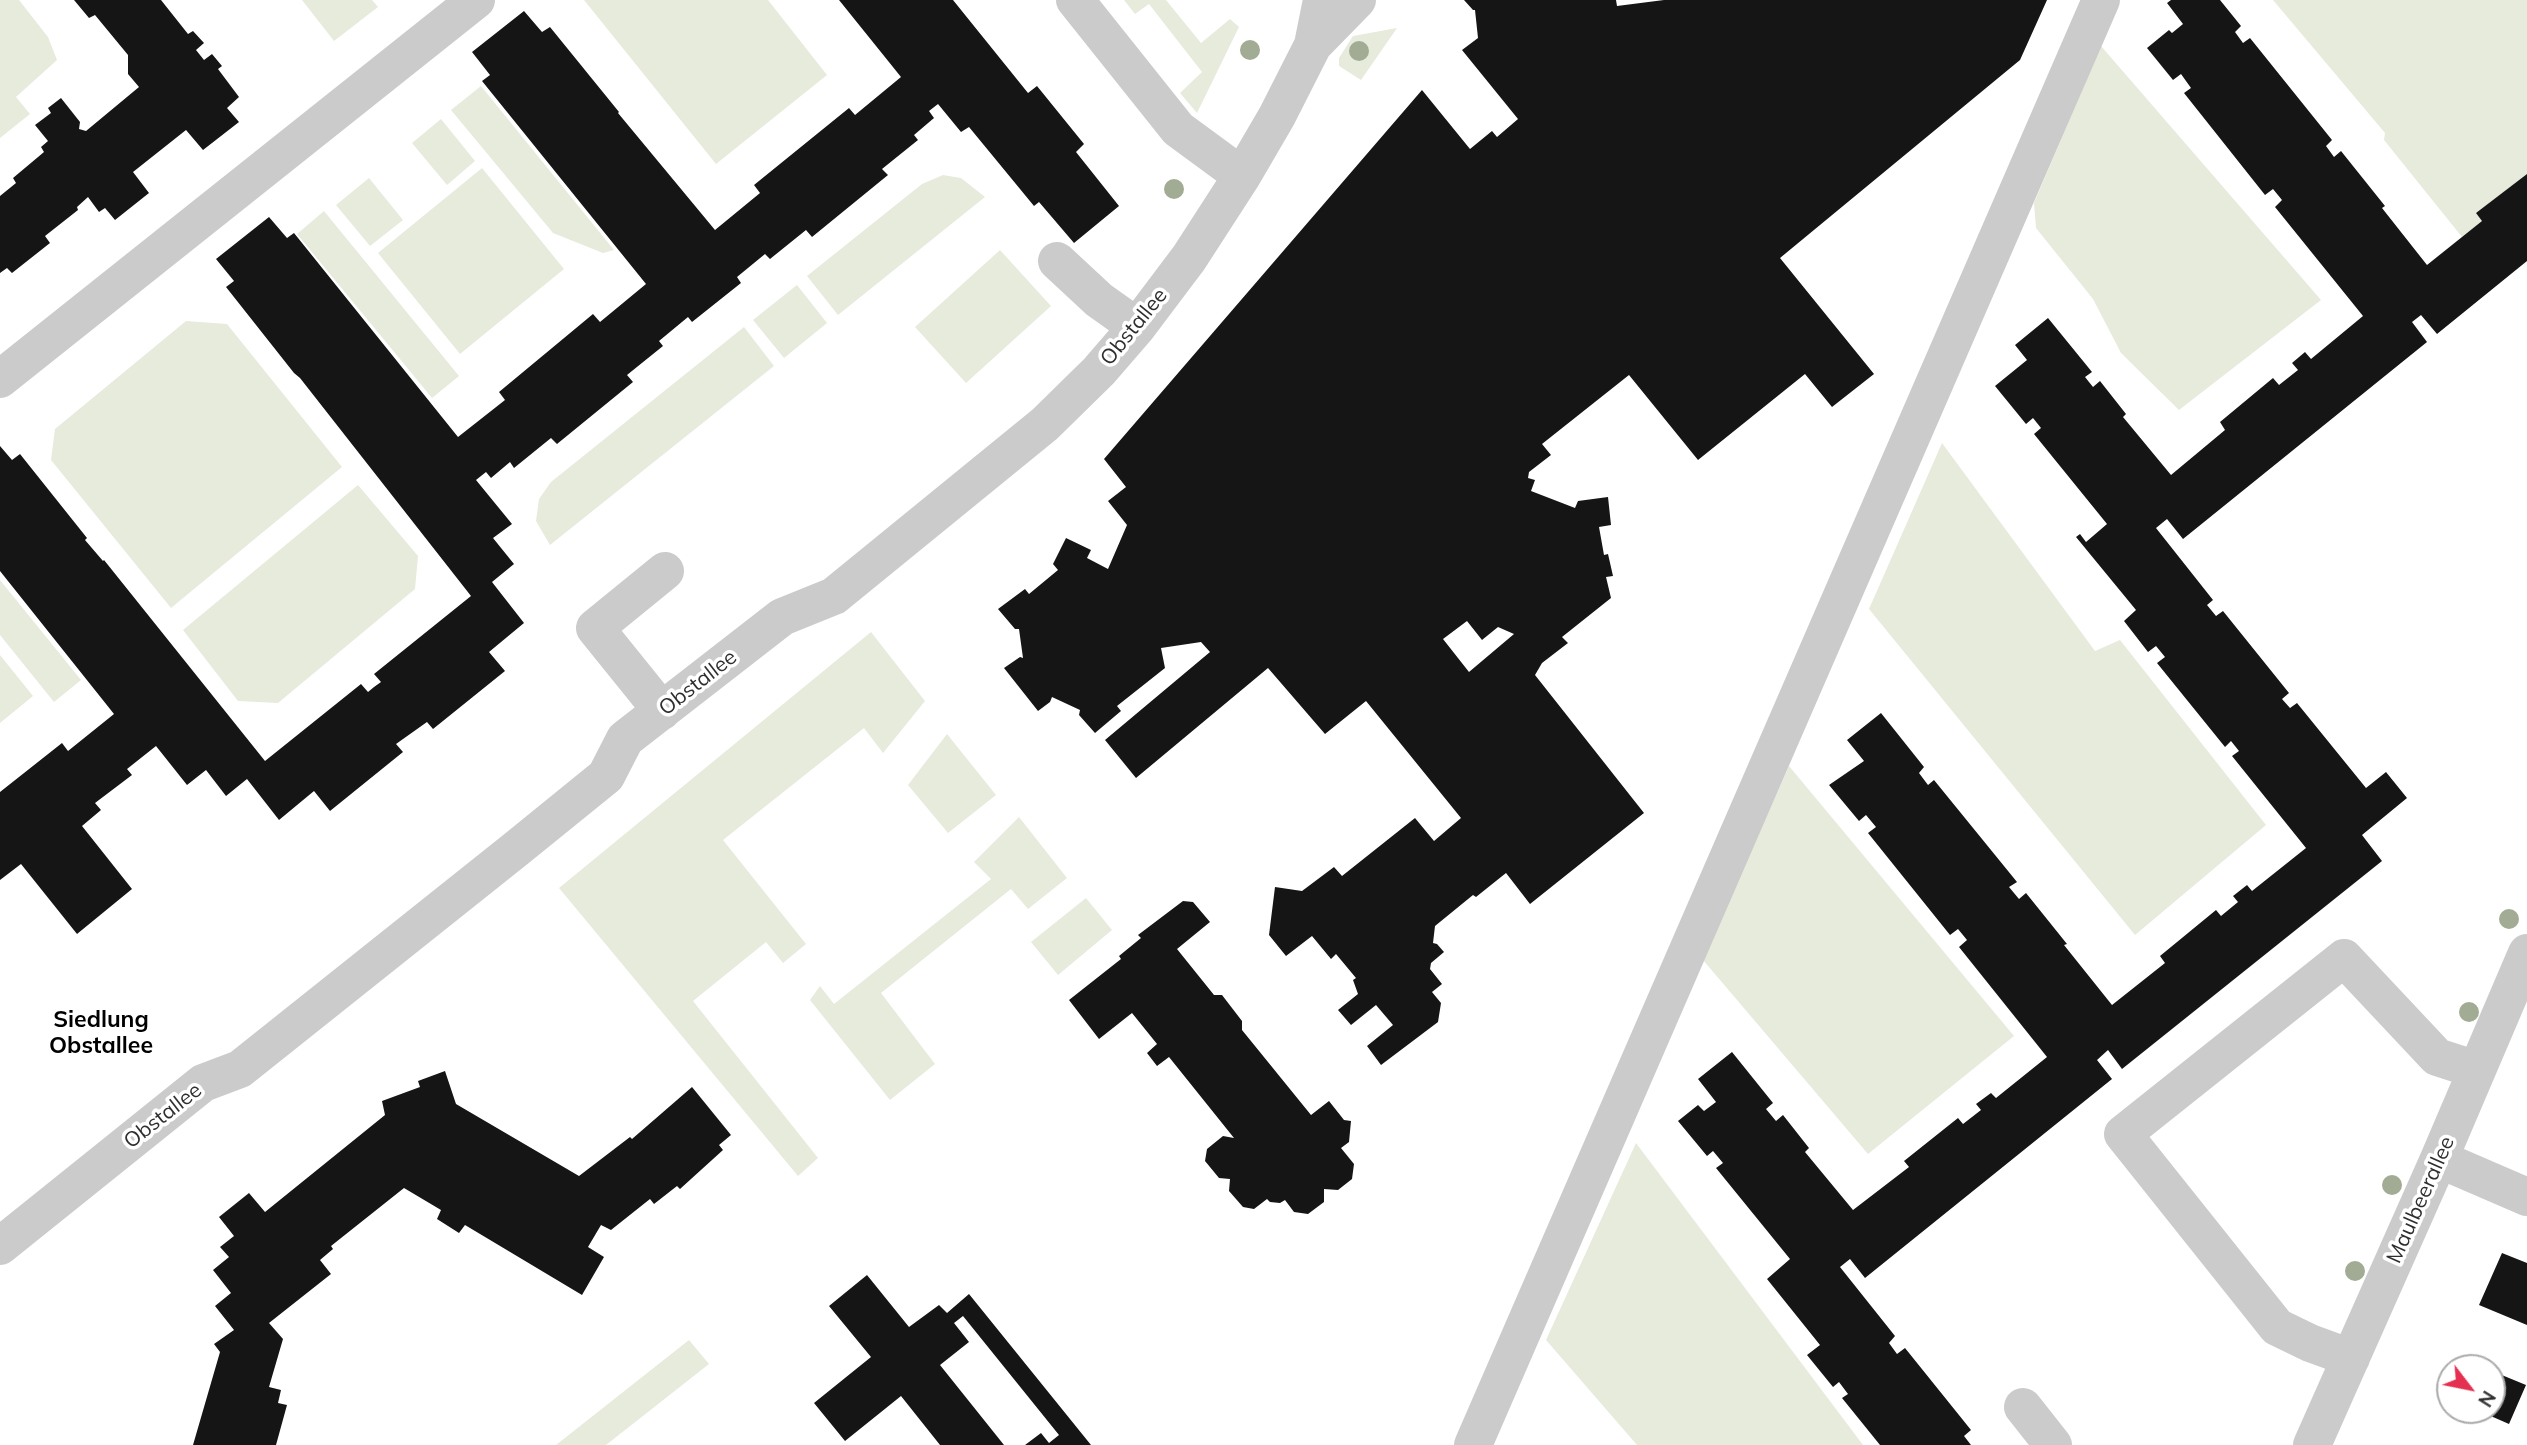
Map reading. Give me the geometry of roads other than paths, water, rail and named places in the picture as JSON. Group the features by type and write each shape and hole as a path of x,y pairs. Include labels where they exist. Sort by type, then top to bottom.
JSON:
{"street":[{"path":"0,379 476,0"},
{"path":"1075,0 1178,129 1242,176"},
{"name":"Obstallee","path":"0,1245 203,1083 240,1069 526,841 606,776 625,739 782,617 834,596 1045,424 1136,327 1189,258 1277,116 1313,46 1322,0"},
{"name":"Obstallee","path":"1313,46 1357,0"},
{"path":"1473,1445 2101,0"},
{"path":"1057,261 1099,300 1136,327"},
{"path":"662,710 595,628 665,571"},
{"name":"Maulbeerallee","path":"2312,1445 2440,1159 2527,953"},
{"path":"2351,1358 2277,1327 2123,1134 2344,958 2437,1057 2477,1070"},
{"path":"2440,1159 2527,1197"},
{"path":"2023,1407 2053,1445"}],"district":[{"name":"Siedlung Obstallee","path":"101,1033"}]}
